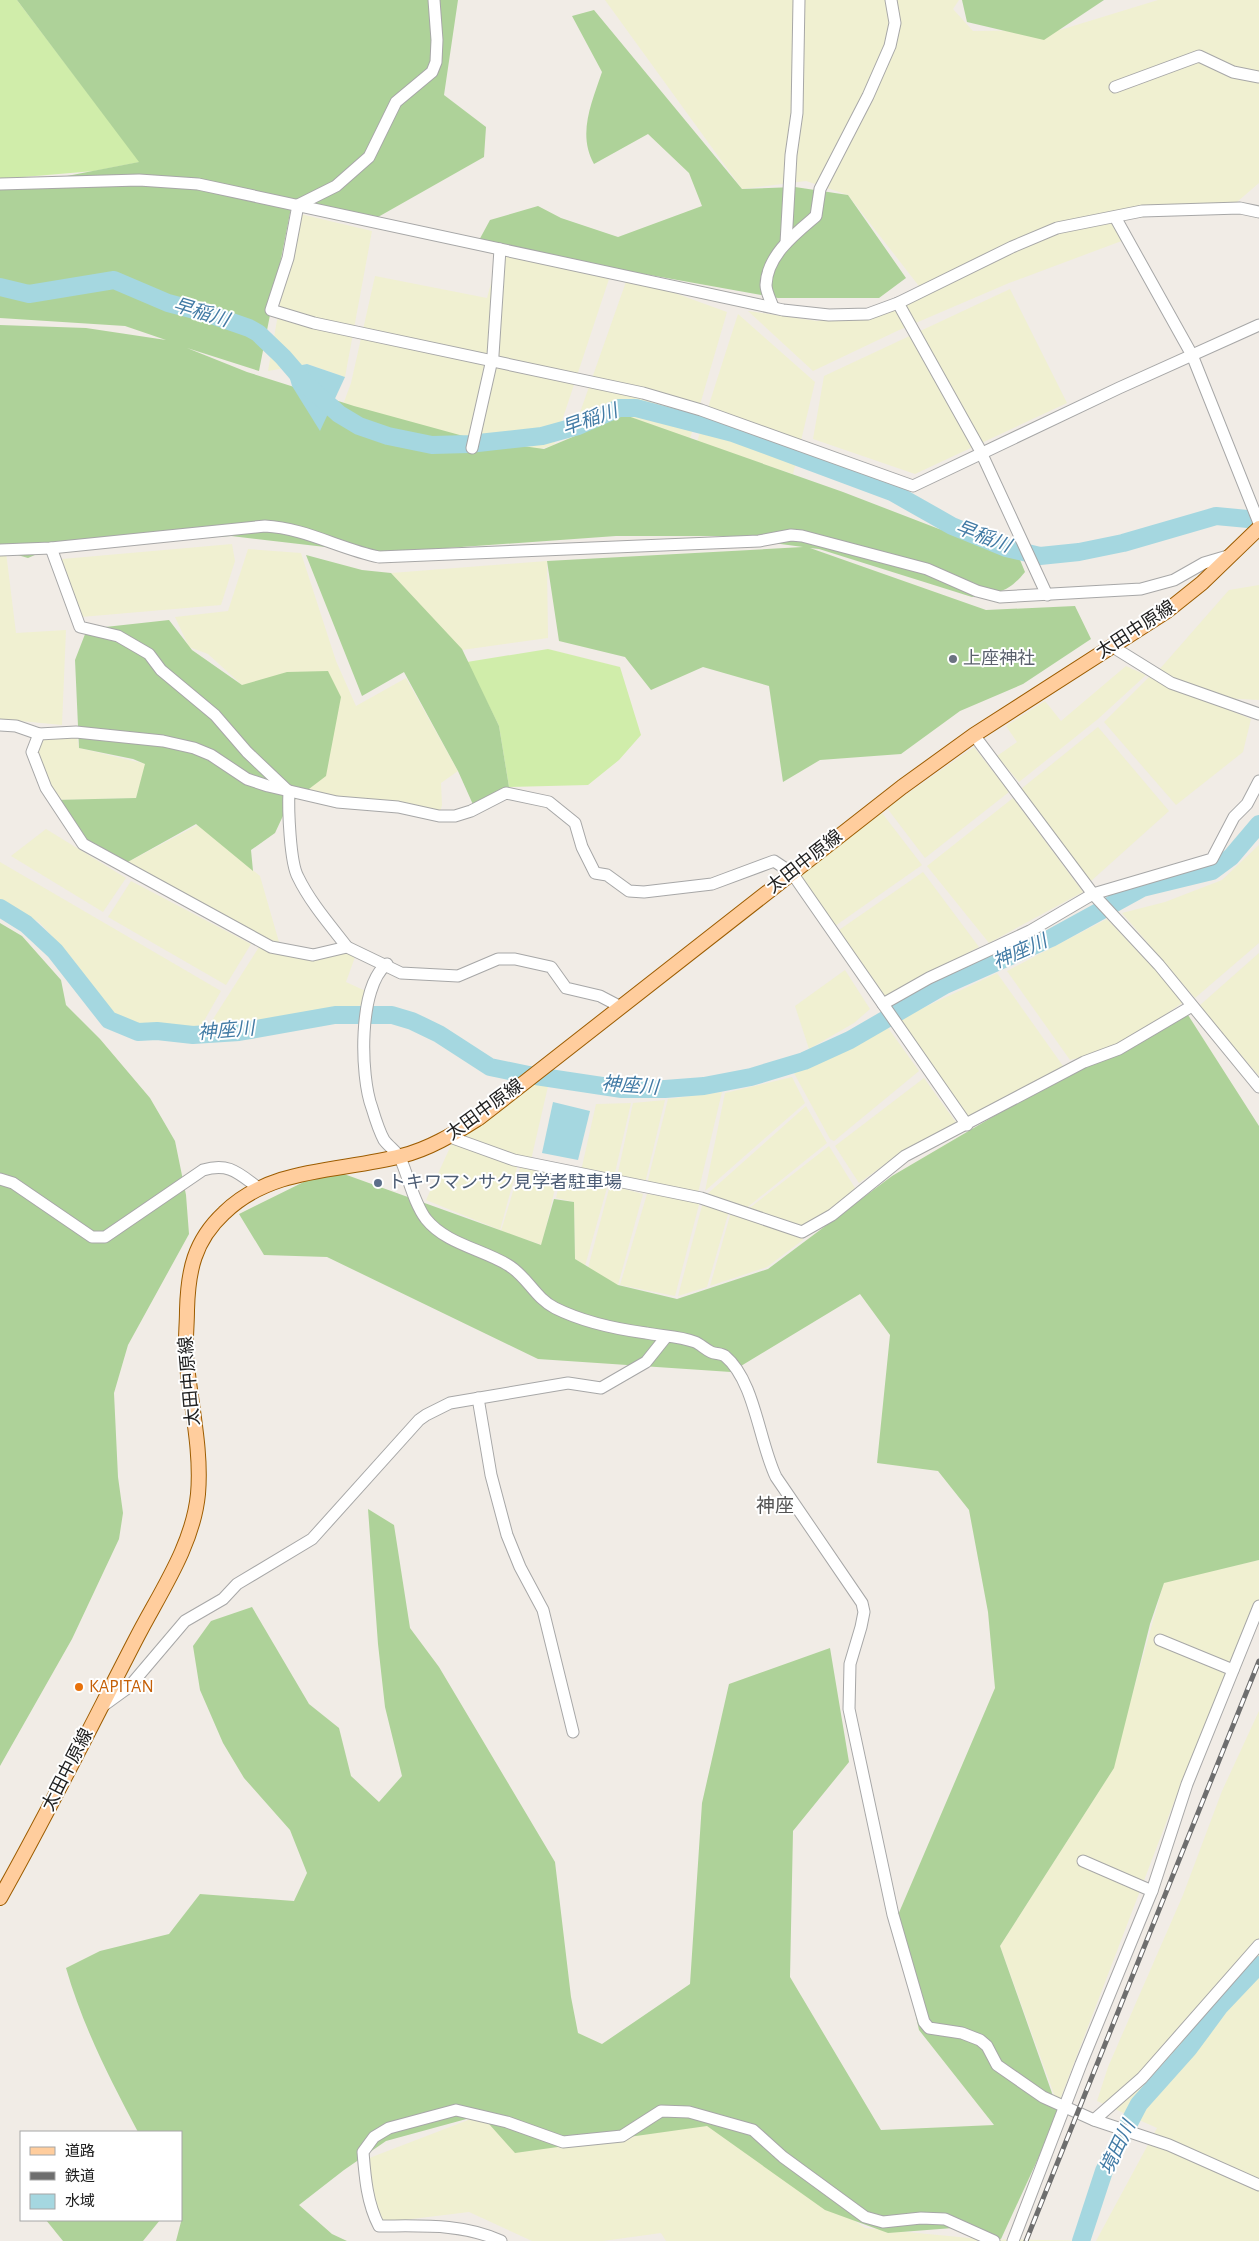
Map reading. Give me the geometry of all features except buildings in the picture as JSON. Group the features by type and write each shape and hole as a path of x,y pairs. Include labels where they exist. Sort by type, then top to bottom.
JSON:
{"main road":[{"name":"太田中原線","path":"0,1898 185,1543 195,1518 199,1468 185,1334 186,1291 195,1254 210,1228 225,1211 260,1189 288,1177 400,1157 450,1136 479,1118 902,787 974,735 1167,611 1202,583 1259,528"}],"street":[{"path":"298,205 336,186 369,157 396,102 432,72 436,62 437,40 434,0"},
{"path":"786,243 791,155 796,113 799,0"},
{"path":"773,307 766,286 771,266 786,243 816,216 820,189 868,96 890,46 895,23 891,0"},
{"path":"1114,87 1199,56 1233,72 1259,77"},
{"path":"0,184 139,180 188,183 783,310 850,316 868,314 898,303 1012,247 1058,228 1142,212 1240,208 1259,212"},
{"path":"298,205 288,258 271,310 314,322 643,393 701,410 913,486 1259,325"},
{"path":"1115,217 1192,355 1259,522"},
{"path":"472,448 493,355 500,249"},
{"path":"898,303 981,454 1047,595"},
{"path":"0,550 51,548 264,526 293,529 361,554 379,557 759,541 791,535 927,569 977,591 1000,597 1141,589 1174,580 1204,563 1231,555"},
{"path":"51,548 80,627 118,636 149,654 161,670 215,715 253,758 289,791 288,815 296,875 330,926 347,947 401,972 458,976 498,958 515,959 552,967 566,988 600,996 620,1007"},
{"path":"1113,647 1171,683 1259,714"},
{"path":"0,725 16,726 39,734 76,732 163,741 194,748 211,755 247,779 337,802 398,807 439,816 455,816 471,811 506,793 549,802 575,823 582,847 595,873 607,875 628,891 690,888 712,884 774,861 792,873 967,1125"},
{"path":"39,734 32,752 46,788 82,844 271,947 313,955 347,947"},
{"path":"974,735 1093,894 1159,965 1259,1087"},
{"path":"883,1004 929,978 1030,931 1093,894 1212,858 1234,817 1247,804 1259,781"},
{"path":"387,964 378,971 372,986 366,1015 363,1066 371,1106 384,1140 400,1157 420,1209 427,1220 443,1234 509,1266 539,1297 554,1308 577,1318 630,1331 695,1342 711,1352 723,1355 732,1364 745,1386 767,1458 776,1477 862,1603 864,1612 850,1664 849,1709 894,1915 924,2022 929,2028 962,2033 980,2040 987,2046 997,2065 1042,2097 1094,2120 1169,2144 1259,2184"},
{"path":"450,1136 514,1160 701,1198 802,1232 832,1215 905,1156 967,1125 1075,1066 1119,1049 1192,1006"},
{"path":"0,1179 13,1183 92,1237 105,1237 203,1170 216,1166 230,1168 260,1189"},
{"path":"100,1708 130,1687 185,1621 223,1599 237,1584 312,1539 323,1530 419,1420 450,1403 478,1398 568,1383 601,1388 646,1362 666,1337"},
{"path":"478,1398 491,1475 507,1535 520,1567 543,1610 573,1732"},
{"path":"1013,2241 1064,2107 1152,1891 1187,1784 1259,1606"},
{"path":"1160,1640 1233,1670"},
{"path":"1083,1861 1152,1891"},
{"path":"1094,2120 1142,2078 1259,1945"},
{"path":"500,2241 485,2234 457,2227 379,2226 373,2213 362,2152 374,2138 389,2128 456,2110 507,2122 563,2142 622,2136 661,2111 689,2112 753,2130 783,2157 865,2217 883,2222 921,2218 945,2219 994,2241"}],"green space":[{"path":"0,0 17,0 140,162 94,171 0,179"},
{"path":"17,0 458,0 444,95 486,127 484,157 371,221 292,203 259,371 187,348 247,372 354,406 478,440 544,449 625,415 843,492 939,529 1014,545 1025,572 1013,584 1002,591 972,597 819,549 810,548 986,610 1075,606 1091,639 1023,684 960,711 901,754 820,760 783,782 769,686 703,667 651,690 625,657 559,641 547,561 803,547 720,536 616,536 377,553 231,536 51,548 28,558 0,550 0,325 86,328 166,340 125,326 0,318 0,189 139,162"},
{"path":"605,0 959,0 953,9 973,31 1060,30 1158,0 1259,0 1259,183 1230,208 1117,220 1127,239 1009,283 897,331 813,371 748,311 817,321 893,305 922,290 848,195 806,181 742,189"},
{"path":"962,0 1104,0 1044,40 967,22"},
{"path":"594,10 742,189 795,187 848,195 906,278 879,298 778,298 477,244 490,220 538,206 561,218 618,237 702,206 689,173 648,134 594,164 589,153 586,130 591,106 602,72 572,16"},
{"path":"296,213 372,231 345,377 307,364 268,371"},
{"path":"499,254 609,279 554,445 457,471 331,437 351,383 375,276 487,298"},
{"path":"628,276 727,312 690,439 625,423 571,438"},
{"path":"1010,289 1067,403 915,474 813,439 824,376"},
{"path":"738,314 815,382 793,474 697,442"},
{"path":"232,544 235,561 221,605 81,617 62,559"},
{"path":"248,549 301,553 336,661 356,706 406,678 458,771 441,783 442,805 439,816 307,791 242,685 208,654 189,647 175,617 228,611"},
{"path":"6,552 16,633 66,630 62,725 0,719 0,553"},
{"path":"306,555 362,570 391,573 462,649 499,726 509,787 475,809 458,771 404,672 362,696"},
{"path":"547,561 548,638 462,650 391,573"},
{"path":"1259,585 1259,700 1222,698 1158,671 1229,590"},
{"path":"169,620 192,650 242,685 287,672 328,671 341,697 326,776 288,805 275,833 251,850 253,871 196,824 126,863 83,844 54,800 136,798 145,764 133,759 79,748 75,660 87,629"},
{"path":"548,649 620,667 641,735 619,760 588,785 509,787 499,726 467,662"},
{"path":"1126,666 1146,675 1098,719 1019,782 997,756 1017,742 1006,726 1045,701 1061,721"},
{"path":"1149,677 1251,719 1243,752 1176,805 1104,722"},
{"path":"1098,727 1169,811 1091,881 1021,789"},
{"path":"76,732 79,748 146,764 136,798 54,800 26,754 39,734"},
{"path":"974,747 1009,792 925,858 887,808"},
{"path":"1013,798 1083,892 989,943 927,866"},
{"path":"882,813 922,865 835,926 799,874"},
{"path":"198,825 260,876 281,949 318,954 347,947 355,957 346,982 370,993 364,1005 208,1027 259,947 280,949 126,863"},
{"path":"46,829 126,878 103,912 11,856"},
{"path":"1259,845 1259,943 1195,998 1122,913 1165,902 1222,880"},
{"path":"0,862 221,991 200,1028 133,1024 109,1010 72,958 39,922 0,901"},
{"path":"923,872 979,947 885,996 839,930"},
{"path":"131,881 251,944 226,985 108,917"},
{"path":"1107,919 1185,1001 1115,1049 1070,1060 1007,971"},
{"path":"0,923 22,936 61,980 66,1005 100,1039 150,1098 175,1141 186,1195 189,1234 128,1345 114,1393 118,1477 123,1513 119,1539 72,1639 0,1766"},
{"path":"1259,953 1259,1076 1199,1006"},
{"path":"845,970 870,1009 854,1023 809,1049 795,1006"},
{"path":"997,973 1063,1066 969,1119 900,1019"},
{"path":"1188,1015 1259,1126 1259,1560 1164,1583 1150,1624 1114,1768 1000,1946 1059,2113 1001,2239 953,2228 888,2233 825,2210 707,2126 515,2153 481,2115 386,2141 344,2170 299,2205 332,2234 347,2241 176,2241 182,2221 182,2131 137,2131 89,2032 66,1968 100,1951 169,1934 200,1894 294,1901 307,1873 290,1830 244,1778 223,1743 200,1690 193,1646 211,1621 252,1607 309,1704 339,1728 351,1776 379,1802 402,1776 385,1707 378,1644 368,1509 394,1525 410,1628 439,1667 555,1862 571,1997 578,2033 602,2044 690,1984 702,1803 729,1684 830,1648 849,1762 793,1831 790,1977 881,2130 994,2125 919,2030 895,1922 995,1688 988,1612 969,1510 938,1471 877,1463 890,1335 860,1294 731,1372 538,1359 327,1257 264,1255 239,1214 330,1169 541,1245 554,1199 574,1202 575,1259 618,1285 677,1299 768,1269 892,1176 1088,1061"},
{"path":"886,1025 919,1071 834,1141 830,1139 794,1073"},
{"path":"792,1077 805,1103 705,1191 725,1093"},
{"path":"924,1078 960,1128 902,1152 859,1183 835,1146"},
{"path":"533,1080 549,1082 531,1160 485,1148 458,1136"},
{"path":"722,1092 698,1193 647,1184 668,1099"},
{"path":"665,1100 645,1183 617,1177 633,1103"},
{"path":"631,1103 614,1177 581,1171 596,1104"},
{"path":"806,1106 827,1143 744,1210 705,1196"},
{"path":"452,1143 518,1164 500,1230 426,1200"},
{"path":"829,1146 855,1188 831,1212 801,1228 747,1210"},
{"path":"521,1165 558,1175 542,1245 501,1231"},
{"path":"561,1176 608,1184 585,1266 575,1259 574,1202 556,1198"},
{"path":"610,1185 643,1194 618,1285 588,1268"},
{"path":"647,1194 700,1201 675,1296 620,1285"},
{"path":"703,1202 729,1211 707,1287 678,1296"},
{"path":"731,1212 802,1235 803,1240 767,1267 710,1286"},
{"path":"1259,1560 1259,1604 1179,1789 1058,2105 1000,1946 1110,1774 1164,1582"},
{"path":"1259,1711 1259,2241 1096,2241 1157,2128 1097,2101 1108,2067 1183,1895 1222,1791"},
{"path":"481,2115 708,2119 865,2228 980,2239 1096,2241 666,2241 661,2233 603,2241 532,2241 469,2212 371,2224 359,2162"},
{"path":"47,2221 159,2221 143,2241 63,2241"}],"water":[{"path":"307,364 345,377 320,431 292,386 287,368"},
{"path":"553,1102 590,1111 578,1160 542,1153"}],"waterway":[{"name":"早稲川","path":"0,287 29,294 114,280 168,303 206,313 249,328 258,333 283,357 308,386 339,414 359,426 388,436 432,445 469,444 542,436 578,426 619,408 636,408 733,433 892,492 952,526 1006,548 1040,556 1079,552 1123,543 1216,516 1259,520"},
{"name":"神座川","path":"0,908 26,924 55,951 109,1020 138,1032 157,1031 193,1035 239,1032 335,1015 392,1015 412,1021 439,1034 490,1067 622,1089 665,1089 704,1086 751,1077 804,1061 850,1040 945,985 1051,938 1142,888 1212,871 1231,857 1259,824"},
{"name":"境田川","path":"1081,2241 1104,2171 1139,2104 1189,2048 1220,2006 1259,1965"}],"railway":[{"path":"1026,2241 1259,1661"}],"place":[{"name":"上座神社","path":"953,659"},
{"name":"トキワマンサク見学者駐車場","path":"378,1183"},
{"name":"KAPITAN","path":"79,1687"}],"district":[{"name":"神座","path":"775,1506"}]}
